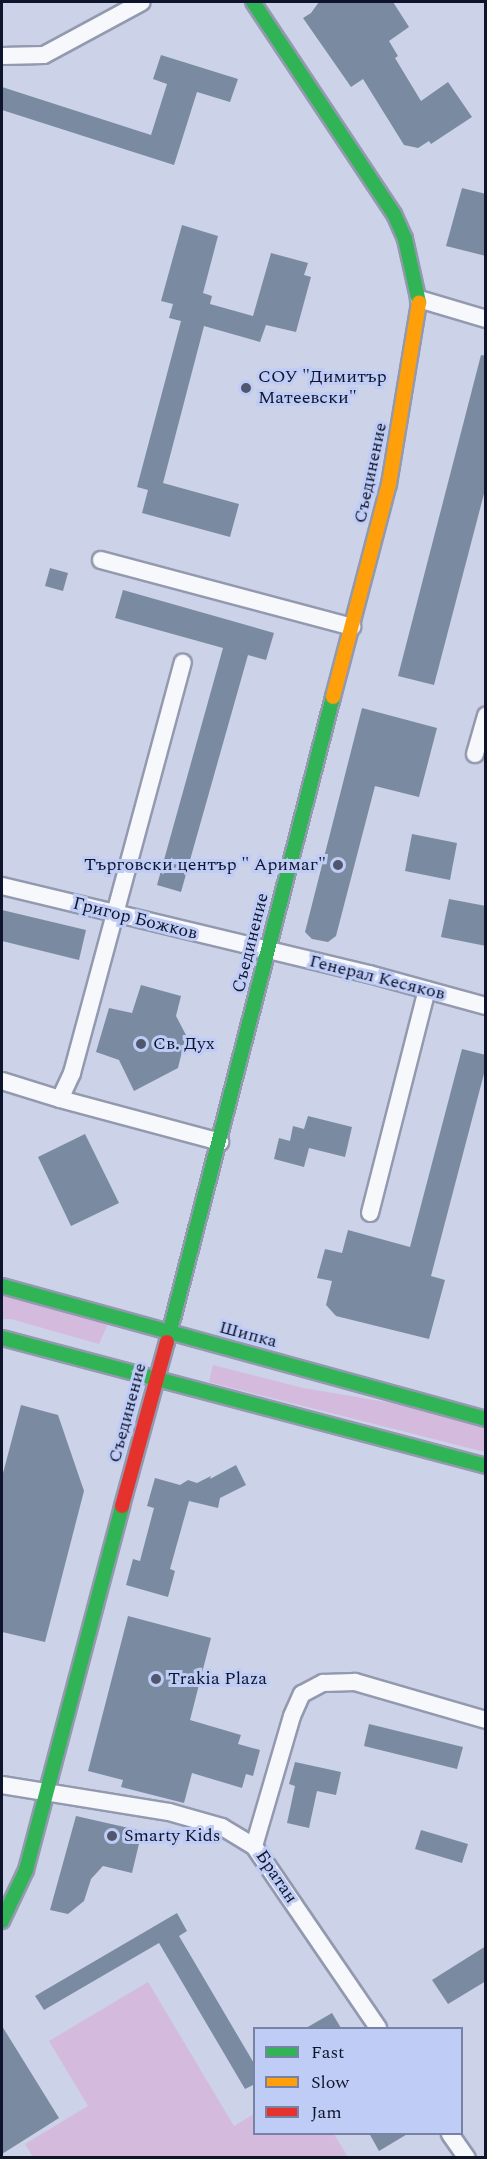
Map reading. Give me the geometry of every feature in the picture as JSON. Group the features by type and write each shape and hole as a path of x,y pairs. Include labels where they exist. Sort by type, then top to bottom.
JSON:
{"street":[{"path":"2,56 44,55 142,2"},
{"name":"Съединение","path":"2,1921 26,1870 66,1710 220,1142 389,484 419,299 405,239 394,214 253,2"},
{"path":"419,299 486,319"},
{"path":"101,560 352,627"},
{"path":"60,1099 72,1073 183,663"},
{"path":"475,754 486,716"},
{"name":"Григор Божков","path":"2,886 268,951"},
{"name":"Генерал Кесяков","path":"268,951 486,1006"},
{"path":"370,1213 427,990"},
{"path":"2,1081 220,1142"},
{"name":"Шипка","path":"2,1286 486,1419"},
{"path":"2,1338 486,1466"},
{"path":"254,1846 292,1716 302,1694 322,1683 356,1682 486,1720"},
{"name":"Братан","path":"2,1785 169,1812 222,1827 254,1846 377,2027"},
{"path":"451,2135 467,2157"}],"shaded area":[{"path":"2,1296 108,1324 99,1344 11,1319 2,1319"},
{"path":"213,1365 303,1388 392,1403 485,1428 485,1452 209,1382"},
{"path":"148,1982 234,2126 253,2115 253,2135 335,2135 348,2157 33,2157 25,2144 88,2106 49,2041"}],"building":[{"path":"319,2 393,2 409,27 389,41 398,56 395,58 421,101 448,82 472,117 431,144 429,141 418,148 404,145 363,79 351,87 303,18 311,13"},
{"path":"161,55 238,79 230,102 197,92 174,165 2,110 2,87 151,135 167,84 153,79"},
{"path":"462,188 486,194 486,256 446,246"},
{"path":"182,225 218,236 203,293 212,296 210,304 253,316 271,253 308,263 304,275 311,277 296,332 266,325 260,342 204,326 163,483 239,504 230,537 142,513 148,490 137,487 181,321 169,318 173,304 161,301"},
{"path":"481,355 486,356 486,486 434,685 398,676"},
{"path":"50,568 68,573 63,591 45,586"},
{"path":"123,590 274,633 266,660 248,655 181,892 157,885 223,648 115,618"},
{"name":"Търговски център \" Аримаг\"","path":"362,708 437,728 419,797 375,786 336,936 328,942 312,939 305,932"},
{"path":"412,834 457,843 450,880 405,871"},
{"path":"449,899 486,906 486,946 441,937"},
{"path":"2,910 86,930 79,960 2,941"},
{"name":"Св. Дух","path":"141,985 181,996 176,1016 186,1035 178,1068 134,1091 119,1060 96,1052 109,1008 132,1013"},
{"path":"462,1049 486,1055 486,1066 431,1276 445,1280 429,1339 336,1316 326,1305 332,1281 317,1278 325,1249 342,1253 348,1230 410,1247"},
{"path":"308,1116 352,1127 345,1157 309,1148 304,1167 274,1159 279,1138 290,1141 293,1126 304,1129"},
{"path":"85,1134 119,1203 71,1226 38,1157"},
{"path":"21,1405 58,1415 84,1491 45,1642 2,1632 2,1477"},
{"path":"236,1465 246,1485 220,1498 218,1508 189,1501 170,1569 175,1571 168,1597 126,1585 133,1559 140,1561 154,1508 147,1506 155,1478 180,1485 188,1480 197,1483 211,1476 210,1479"},
{"name":"Trakia Plaza","path":"128,1616 211,1638 190,1720 241,1735 238,1744 260,1750 253,1776 246,1774 242,1788 192,1773 184,1803 121,1787 123,1780 88,1771"},
{"path":"369,1724 463,1747 457,1769 364,1746"},
{"path":"295,1762 341,1772 336,1795 317,1791 309,1828 287,1823 295,1786 289,1784"},
{"path":"76,1816 142,1831 132,1873 103,1866 91,1879 84,1901 68,1914 50,1910"},
{"path":"421,1830 468,1844 462,1863 415,1849"},
{"path":"177,1913 187,1931 179,1936 253,2062 253,2085 245,2089 159,1943 44,2010 35,1996"},
{"path":"486,1946 486,1981 448,2004 432,1980"},
{"path":"332,2013 340,2027 308,2027"},
{"path":"2,2026 59,2118 2,2154"},
{"path":"370,2135 406,2135 379,2151"}],"traffic: fast":[{"path":"253,2 394,214 405,239 419,302"},
{"path":"167,1342 333,697"},
{"path":"2,1286 486,1419"},
{"path":"2,1338 486,1466"},
{"path":"2,1921 26,1870 122,1506"}],"traffic: slow":[{"path":"333,697 389,484 419,302"}],"traffic: jam":[{"path":"122,1506 167,1342"}],"place":[{"name":"СОУ \"Димитър Матеевски\"","path":"246,388"},
{"name":"Търговски център \" Аримаг\"","path":"338,865"},
{"name":"Св. Дух","path":"141,1044"},
{"name":"Trakia Plaza","path":"156,1679"},
{"name":"Smarty Kids","path":"112,1836"}]}
